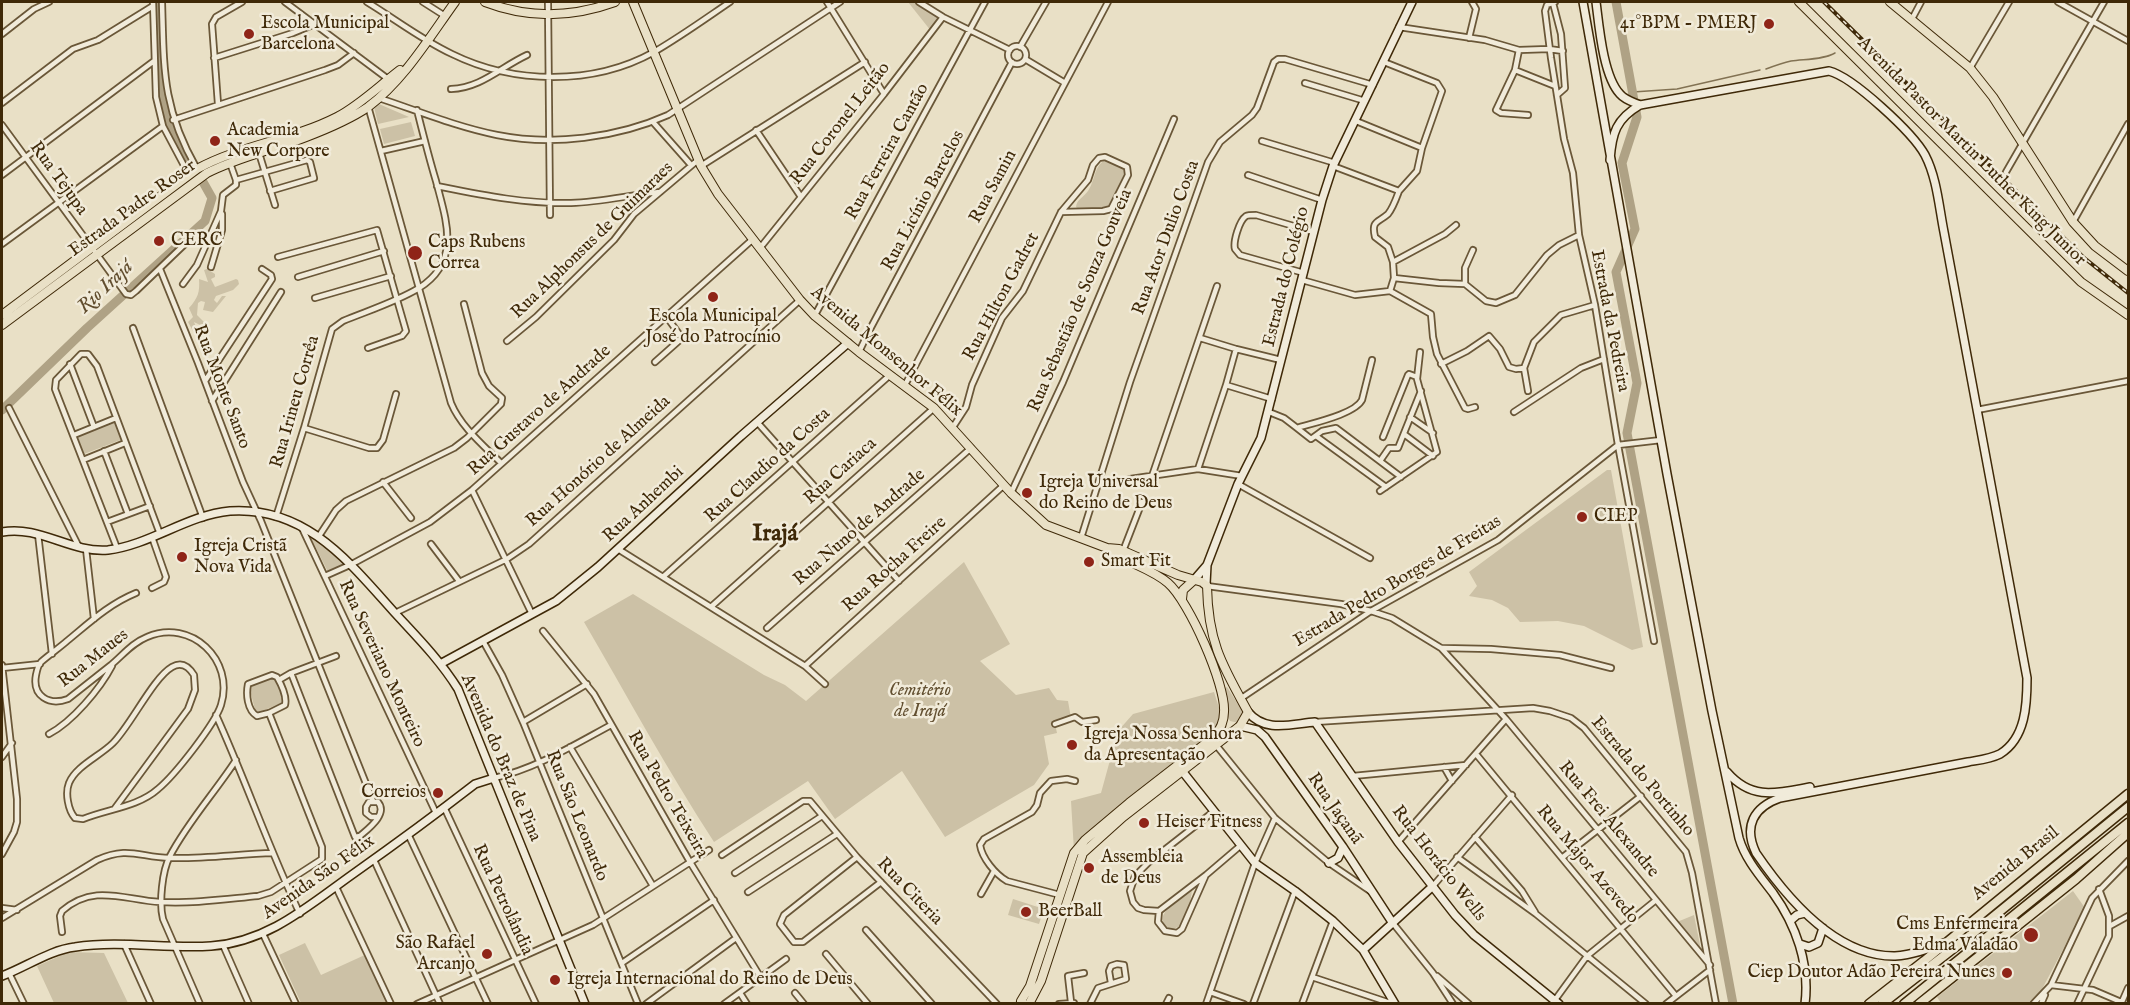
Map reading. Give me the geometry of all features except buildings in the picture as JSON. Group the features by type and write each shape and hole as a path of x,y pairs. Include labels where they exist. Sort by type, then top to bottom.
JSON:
{"highway":[{"name":"Avenida Brasil","path":"1869,1004 2128,794"},
{"name":"Avenida Brasil","path":"1882,1004 2128,807"},
{"path":"1904,1004 2128,823"},
{"path":"1919,1004 2076,879 2128,833"},
{"path":"1934,963 1972,927 2017,891 2032,872"}],"main road":[{"name":"Estrada Padre Roser","path":"2,324 197,169 239,150 306,130 378,98 428,41 455,2"},
{"path":"445,15 460,2"},
{"path":"485,2 510,10 548,16 581,12 615,2"},
{"name":"Avenida Pastor Martin Luther King Junior","path":"1798,2 2081,282 2128,315"},
{"name":"Avenida Pastor Martin Luther King Junior","path":"1890,2 1970,68 1993,97 2073,222 2096,246 2128,270"},
{"name":"Avenida Monsenhor Félix","path":"634,3 697,164 800,300 814,316 934,408 1011,493 1046,525 1107,548 1162,577 1174,588 1182,599 1216,672 1221,686 1225,714"},
{"name":"Estrada Padre Roser","path":"2,315 196,180 230,163 329,128 367,103 388,79 410,62"},
{"name":"Avenida Monsenhor Félix","path":"1107,548 1123,551 1206,585"},
{"path":"1129,561 1132,558 1144,560"},
{"path":"1182,599 1183,590 1194,580"},
{"path":"1027,1001 1071,859 1081,844 1129,803 1216,746 1245,720 1248,712 1227,675 1212,638 1206,585"},
{"path":"1225,714 1228,720 1240,726"},
{"path":"1027,1001 1041,981 1083,853 1214,737 1225,714"}],"street":[{"path":"2,34 34,9 49,2"},
{"path":"162,2 165,77 173,120 197,169"},
{"path":"218,104 211,31 213,20 242,2"},
{"path":"285,2 388,79"},
{"path":"367,2 428,41 458,57 497,72 549,78 631,63 654,52 730,2"},
{"path":"423,2 445,15"},
{"path":"548,2 550,140 548,203 550,215"},
{"path":"827,2 884,94"},
{"path":"378,98 498,136 550,140 598,135 653,122 677,110 840,2"},
{"path":"919,2 943,17 1010,50 1020,47 1046,2"},
{"name":"Rua Ferreira Cantão","path":"814,316 985,2"},
{"name":"Rua Samin","path":"905,385 1108,2"},
{"name":"Estrada do Colégio","path":"1206,585 1207,565 1238,484 1261,438 1269,412 1322,200 1334,164 1412,2"},
{"path":"1469,38 1476,9 1472,2"},
{"path":"1912,19 1921,2"},
{"path":"1970,68 2009,2"},
{"path":"2058,2 2128,41"},
{"path":"2006,172 2104,2"},
{"path":"1552,3 1561,34 1563,51 1565,88 1557,95"},
{"name":"Estrada da Pedreira","path":"1552,3 1545,11 1555,86 1564,139 1573,173 1579,235 1604,359 1654,641"},
{"path":"153,4 156,97 163,126 189,175"},
{"path":"2,103 73,49 98,40 153,4"},
{"path":"1635,106 1620,94 1612,81 1600,34 1596,4 1583,5 1661,440 1741,847 1753,867 1778,899 1800,944 1807,981 1805,1004"},
{"name":"Rua Coronel Leitão","path":"760,248 943,17"},
{"path":"214,58 315,24"},
{"path":"1399,27 1469,38 1519,50 1563,51"},
{"path":"1020,47 1025,51 1025,59"},
{"path":"1010,50 1009,58 1012,62 1019,64 1025,59"},
{"path":"1519,50 1515,70 1497,112 1528,115"},
{"path":"173,120 325,70 338,65 354,53"},
{"path":"451,89 477,83 527,55"},
{"path":"1025,59 1065,82"},
{"name":"Rua Ator Dulio Costa","path":"1081,538 1130,382 1215,148 1257,108 1274,62 1278,59 1285,59 1373,85"},
{"path":"2,175 154,61"},
{"name":"Rua Alphonsus de Guimaraes","path":"507,341 536,317 614,240 634,214 660,192 697,164 865,62"},
{"name":"Rua Licínio Barcelos","path":"859,352 1012,62"},
{"path":"1384,62 1437,83 1442,91 1414,176 1399,191 1388,213 1375,225 1375,237 1388,247 1393,262 1394,279 1390,291"},
{"path":"1515,70 1555,86"},
{"path":"1610,160 1613,133 1618,124 1635,106 1829,71 1846,78 1890,116 1918,144 1929,167 1944,232 2027,678 2023,723 2008,747 1992,757 1831,787 1769,802 1758,810 1751,827 1751,837 1753,846 1762,861 1791,900 1836,937 1865,951 1884,955 1905,955 1945,943"},
{"path":"1305,83 1365,101"},
{"path":"367,103 451,403 472,434 501,463"},
{"name":"Rua Irineu Corrêa","path":"276,517 332,329 343,321 418,288 438,270 446,250 448,226 417,110"},
{"name":"Rua Sebastião de Souza Gouveia","path":"1011,493 1063,382 1174,119"},
{"path":"1356,121 1422,148"},
{"path":"653,122 697,164"},
{"path":"2073,222 2128,124"},
{"name":"Rua Tejupa","path":"2,125 124,293 131,295 160,269"},
{"path":"2,244 163,126"},
{"path":"756,130 801,197"},
{"path":"381,152 425,141"},
{"path":"1262,141 1334,164 1399,191"},
{"path":"259,153 274,205"},
{"name":"Rua Hilton Gadret","path":"953,428 966,407 972,384 1002,318 1023,291 1061,212 1088,180 1093,165 1099,158 1105,157 1127,167 1128,175 1111,209 1061,212"},
{"path":"237,180 307,160 310,162 314,176 312,179 270,191"},
{"path":"211,267 222,230 223,195 236,185 237,180 230,163"},
{"path":"1248,175 1322,200"},
{"path":"437,186 502,200 548,203 584,202 660,192"},
{"path":"183,284 200,259 221,212"},
{"path":"1314,232 1250,215 1242,220 1234,241 1234,249 1240,255 1355,295 1390,291 1431,314 1435,347 1442,364 1465,408 1475,407"},
{"path":"1393,262 1450,231 1456,225"},
{"path":"278,257 370,231 378,231 405,333 398,338 368,348"},
{"path":"1394,279 1465,284 1486,301 1504,302 1515,295 1547,255 1558,245 1579,235"},
{"name":"Rua Gustavo de Andrade","path":"325,576 430,522 472,490 753,239"},
{"path":"160,269 187,242"},
{"path":"1465,284 1465,268 1473,250"},
{"path":"298,277 384,251"},
{"name":"Rua Monte Santo","path":"160,269 243,482 258,513 373,801"},
{"path":"205,381 272,279 271,275 262,269"},
{"path":"315,298 391,276"},
{"path":"1152,476 1217,286"},
{"path":"212,401 281,292"},
{"name":"Rua Honório de Almeida","path":"395,613 507,559 536,538 800,300"},
{"path":"319,536 341,505 448,451 472,434 499,408 502,401 500,395 486,382 482,372 464,304"},
{"path":"1528,391 1524,368 1531,346 1558,317 1594,305"},
{"path":"655,362 682,338 666,316"},
{"path":"133,328 202,518"},
{"path":"1442,364 1489,336 1500,349 1509,367 1524,368"},
{"path":"1200,338 1282,360"},
{"name":"Rua Anhembi","path":"442,663 563,596 848,343"},
{"path":"1198,469 1236,349"},
{"path":"1380,490 1433,456 1437,450 1417,376 1420,352"},
{"path":"117,548 54,385 81,354 86,353 91,356 97,366 160,534"},
{"path":"1514,412 1573,373 1604,359"},
{"path":"1297,428 1351,411 1360,404 1372,360"},
{"path":"70,364 94,427"},
{"name":"Rua Claudio da Costa","path":"664,576 890,375"},
{"path":"1383,437 1408,375 1417,376"},
{"path":"1977,410 2128,381"},
{"path":"1226,385 1272,399"},
{"path":"1380,461 1389,448 1398,448 1421,391"},
{"path":"304,428 369,448 377,448 383,440 396,394"},
{"path":"9,408 83,549 94,619"},
{"name":"Rua Cariaca","path":"712,606 934,408"},
{"path":"1269,412 1284,418 1311,439 1322,431 1334,428 1401,477"},
{"path":"1410,417 1433,433"},
{"path":"74,435 116,418"},
{"path":"757,422 899,581"},
{"path":"1404,434 1433,456"},
{"path":"1316,436 1386,487"},
{"path":"1618,445 1661,440"},
{"path":"83,460 125,443"},
{"name":"Estrada Pedro Borges de Freitas","path":"1240,699 1371,611 1498,540 1618,445"},
{"name":"Rua Nuno de Andrade","path":"767,628 864,540 971,448"},
{"path":"104,451 128,514"},
{"path":"1130,478 1198,469 1242,476"},
{"path":"383,482 411,518"},
{"path":"1238,484 1370,558"},
{"name":"Rua Rocha Freire","path":"805,666 1004,485"},
{"path":"472,490 532,615"},
{"path":"1123,551 1142,502"},
{"path":"107,522 150,506"},
{"name":"Avenida do Braz de Pina","path":"2,532 26,530 83,549 117,548 202,518 230,511 276,517 319,536 352,564 442,663 458,689 585,1004"},
{"name":"Rua Severiano Monteiro","path":"302,527 436,813"},
{"path":"37,533 52,654"},
{"path":"152,537 166,577 164,582 152,588"},
{"path":"430,544 459,581"},
{"path":"618,549 805,666 825,684"},
{"name":"Estrada do Colégio","path":"1194,580 1207,565"},
{"path":"1206,585 1341,604 1371,611 1392,618 1441,648 1491,649 1560,655 1611,668"},
{"name":"Rua Maues","path":"116,808 192,703 196,684 194,675 186,665 180,664 167,671 113,743 70,781 67,792 75,818 83,819 116,808 134,802 159,789 186,758 216,715 224,692 223,677 211,650 196,638 178,632 148,636 130,647 68,699 56,702 44,698 36,689 35,681 40,664 94,619 136,593"},
{"name":"Rua Pedro Teixeira","path":"543,631 600,703 690,862 761,978"},
{"name":"Rua São Leonardo","path":"483,641 502,675 523,722 638,1004"},
{"name":"Rua Frei Alexandre","path":"1441,648 1506,719 1710,967"},
{"path":"279,680 336,656"},
{"path":"49,734 68,720 101,684 113,663"},
{"path":"2,854 11,840 17,822 17,799 2,667 40,664"},
{"path":"291,673 354,837 360,836 378,817 381,812 382,807 378,802 373,801 367,804 365,810 368,816 378,817"},
{"path":"272,675 277,676 286,702 270,713 260,716 252,713 247,686 252,681 272,675"},
{"path":"523,722 587,684"},
{"name":"Estrada do Portinho","path":"1260,728 1316,722 1533,708 1571,718 1592,736 1686,852 1692,873 1716,1004"},
{"path":"1248,712 1260,728"},
{"path":"62,932 60,922 62,911 88,897 113,894 160,902 258,896 285,884 322,859 322,847 270,713"},
{"path":"216,715 237,760 285,884 300,914"},
{"path":"1055,724 1075,717 1082,722 1096,720"},
{"path":"1398,842 1506,719"},
{"name":"Rua Horácio Wells","path":"1316,722 1398,842 1455,915 1474,935 1555,1002"},
{"path":"494,778 507,776 538,762 611,725"},
{"path":"1240,726 1260,728"},
{"path":"1265,737 1268,730 1274,726"},
{"name":"Rua Jaçanã","path":"1260,728 1392,922"},
{"path":"2,757 12,743"},
{"path":"1216,746 1275,819 1329,863 1373,893"},
{"path":"570,747 653,886"},
{"name":"Rua Major Azevedo","path":"1476,754 1676,996"},
{"path":"200,1004 163,919 160,902 169,858 237,760"},
{"path":"1353,776 1466,765"},
{"path":"1444,767 1452,781"},
{"path":"1180,768 1255,863 1333,921 1363,950 1394,1004"},
{"path":"1725,770 1744,787 1757,793 1825,785 1831,787"},
{"name":"Avenida São Félix","path":"2,976 66,948 124,944 223,945 263,934 300,914 475,784 494,778"},
{"path":"1060,895 1007,881 994,872 980,845 984,839 1032,812 1037,805 1040,793 1051,780 1075,781"},
{"path":"1363,950 1432,886 1512,795"},
{"path":"1563,857 1641,796"},
{"name":"Rua Citeria","path":"722,855 803,801 810,801 857,857 997,1004"},
{"name":"Rua Petrolândia","path":"444,807 536,1004"},
{"path":"1213,812 1149,862 1135,876 1130,891 1133,902 1138,908 1159,911 1206,876 1240,846"},
{"path":"735,873 822,816"},
{"path":"1206,1004 1255,863 1275,819"},
{"path":"408,834 488,1004"},
{"path":"748,892 837,834"},
{"path":"1475,837 1522,891 1536,914"},
{"path":"1329,863 1338,858 1343,847"},
{"path":"417,1004 604,919 709,850"},
{"path":"2,918 110,854 133,852 169,858 273,853"},
{"path":"857,857 783,915 780,924 786,934 794,942 803,942 881,882"},
{"path":"1457,857 1536,914 1646,1004"},
{"path":"374,860 440,1004"},
{"path":"2033,1004 2052,985 2089,903 2099,889 2128,861"},
{"path":"981,894 994,872"},
{"path":"1159,911 1158,922 1165,931 1177,933 1182,929 1206,876"},
{"path":"336,887 391,1004"},
{"path":"2077,1004 2108,941 2110,926 2099,889"},
{"path":"1253,1004 1295,891"},
{"path":"621,963 714,900"},
{"path":"1555,1002 1587,956 1656,900"},
{"path":"2,908 17,910"},
{"path":"1790,921 1797,915 1805,913"},
{"path":"2110,926 2128,916"},
{"path":"1302,1004 1333,921"},
{"path":"1392,922 1453,1004"},
{"path":"1800,944 1809,947 1818,944 1823,928"},
{"path":"866,930 932,1004"},
{"path":"263,934 296,1004"},
{"path":"646,1004 736,938"},
{"path":"124,944 151,1004"},
{"path":"223,945 249,1004"},
{"path":"1695,948 1703,948 1706,945"},
{"path":"826,954 868,1004"},
{"path":"724,1004 786,959"},
{"path":"1090,1004 1095,990 1126,979 1124,965 1111,966 1109,971 1111,983"},
{"path":"1666,1004 1710,967"},
{"path":"9,973 24,1004"},
{"path":"1059,1004 1072,1003 1068,976 1084,973"},
{"path":"1432,973 1469,1004"},
{"path":"1312,977 1394,1004"},
{"path":"2052,985 2084,988 2121,1003 2128,987"},
{"path":"1210,992 1244,1004"},
{"path":"2041,1004 2046,992"},
{"path":"740,993 747,1004"},
{"path":"795,993 804,1004"}],"green space":[{"path":"908,2 913,2 941,18 931,31"},
{"path":"379,104 409,117 378,124 374,107"},
{"path":"411,122 415,136 384,144 380,129"},
{"path":"1105,160 1126,170 1109,209 1080,211 1076,207 1078,202 1088,191 1099,166"},
{"path":"207,269 215,274 215,277 211,279 215,287 236,279 239,284 233,290 216,296 214,300 217,303 222,296 226,296 213,312 203,310 205,302 198,303 197,315 205,323 200,325 194,322 198,332 194,333 188,322 193,317 189,308 198,295 199,279 208,282 204,270"},
{"path":"116,420 123,439 84,454 77,435"},
{"path":"1607,470 1611,470 1643,647 1632,650 1584,626 1558,621 1520,622 1508,608 1492,600 1469,596 1477,586 1469,572"},
{"path":"308,532 349,563 328,572"},
{"name":"Cemitério de Irajá","path":"964,562 1010,644 980,661 1016,695 1049,688 1057,700 1068,701 1071,718 1055,724 1057,733 1044,736 1049,764 1034,785 945,837 902,771 835,819 808,781 714,842 664,761 584,622 633,594 764,675 785,685 806,701"},
{"path":"277,676 285,701 256,714 249,686"},
{"path":"1227,687 1245,715 1239,723 1230,721 1227,715 1223,689"},
{"path":"1214,692 1221,714 1217,733 1074,851 1071,801 1101,793 1118,731 1133,714"},
{"path":"1192,891 1189,910 1184,921 1176,928 1169,930 1162,919 1164,913"},
{"path":"2073,891 2085,908 2041,991 2028,1003 1941,1003 1937,997"},
{"name":"BeerBall","path":"1013,899 1044,909 1039,924 1008,915"},
{"path":"1694,915 1702,955 1677,922"},
{"path":"305,943 321,975 367,954 390,1003 301,1003 279,955"},
{"path":"69,952 104,953 128,1003 54,1003 37,966"}],"waterway":[{"name":"Rio Irajá","path":"157,2 162,98 173,134 189,165"},
{"path":"1616,2 1637,117 1622,163 1635,229 1616,272 1637,383 1627,433 1733,1004"},
{"path":"1766,69 1791,61 1819,58 1835,53"},
{"path":"1633,92 1677,89 1760,70"},
{"name":"Rio Irajá","path":"2,410 87,328 205,221 212,198 203,182"}],"railway":[{"path":"1824,2 2083,257 2128,293"}],"place":[{"name":"41°BPM - PMERJ","path":"1769,24"},
{"name":"Escola Municipal Barcelona","path":"249,34"},
{"name":"Academia New Corpore","path":"215,141"},
{"name":"CERC","path":"159,241"},
{"name":"Caps Rubens Correa","path":"415,253"},
{"name":"Escola Municipal José do Patrocínio","path":"713,297"},
{"name":"Igreja Universal do Reino de Deus","path":"1027,493"},
{"name":"CIEP","path":"1582,517"},
{"name":"Igreja Cristã Nova Vida","path":"182,557"},
{"name":"Smart Fit","path":"1089,562"},
{"name":"Igreja Nossa Senhora da Apresentação","path":"1072,745"},
{"name":"Correios","path":"438,793"},
{"name":"Heiser Fitness","path":"1144,823"},
{"name":"Assembleia de Deus","path":"1089,868"},
{"name":"BeerBall","path":"1026,912"},
{"name":"Cms Enfermeira Edma Valadão","path":"2031,935"},
{"name":"São Rafael Arcanjo","path":"487,954"},
{"name":"Ciep Doutor Adão Pereira Nunes","path":"2007,973"},
{"name":"Igreja Internacional do Reino de Deus","path":"555,980"}],"district":[{"name":"Irajá","path":"775,535"}]}
